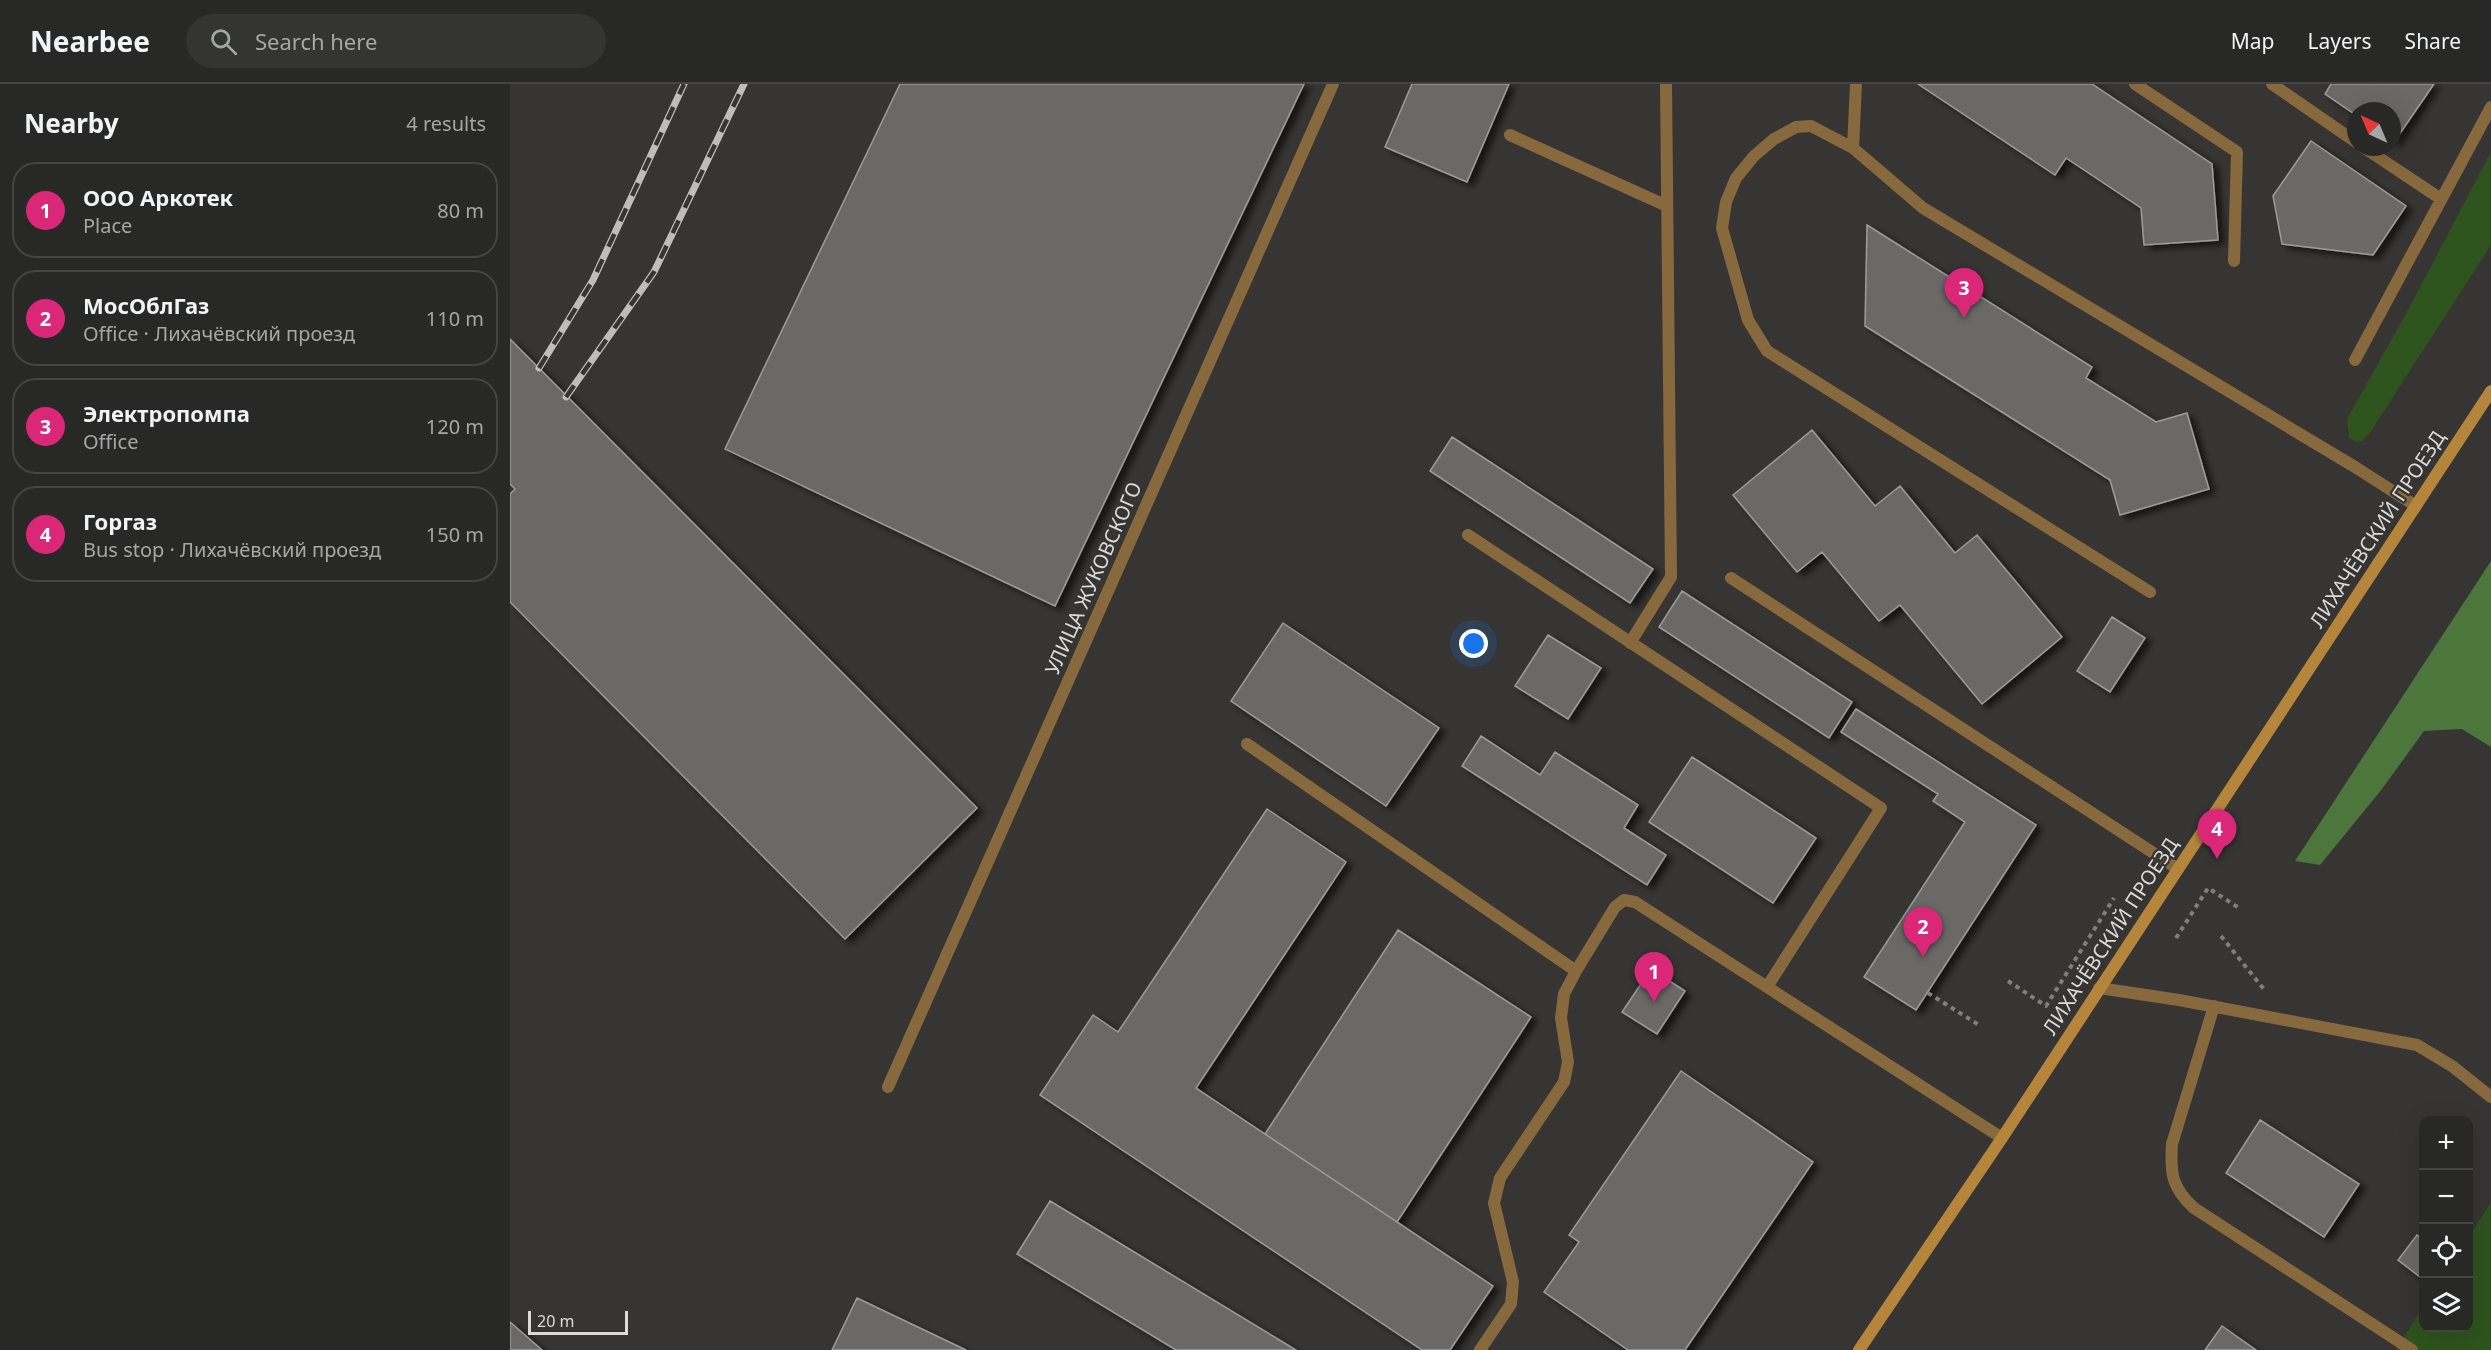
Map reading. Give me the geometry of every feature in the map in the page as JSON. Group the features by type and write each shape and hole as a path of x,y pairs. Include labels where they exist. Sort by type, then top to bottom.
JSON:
{"main road":[{"name":"ЛИХАЧЁВСКИЙ ПРОЕЗД","path":"1859,1350 2001,1138 2491,391"}],"street":[{"name":"УЛИЦА ЖУКОВСКОГО","path":"888,1087 1333,84"},
{"path":"1630,643 1671,577 1666,84"},
{"path":"1853,148 1856,84"},
{"path":"2135,84 2237,152 2234,261"},
{"path":"2271,84 2347,136"},
{"path":"2355,360 2491,107"},
{"path":"2150,592 1767,351 1748,320 1722,228 1726,202 1736,178 1754,156 1774,139 1796,127 1812,126 1853,148 1923,208 2416,506"},
{"path":"1510,135 1667,206"},
{"path":"2376,156 2441,199"},
{"path":"1468,535 1881,808 1767,987"},
{"path":"1731,578 2178,869"},
{"path":"1247,744 1576,971"},
{"path":"1480,1350 1511,1304 1513,1282 1494,1203 1500,1178 1564,1082 1568,1062 1561,1018 1564,994 1615,907 1624,900 1635,902 2001,1138"},
{"path":"2099,988 2214,1006 2417,1045 2452,1066 2491,1098"},
{"path":"2214,1006 2172,1144 2170,1165 2178,1193 2194,1208 2412,1350"}],"path":[{"path":"2175,938 2208,888 2239,908"},
{"path":"2008,981 2046,1006 2114,898"},
{"path":"2221,936 2288,1020"},
{"path":"1928,993 1979,1025"}],"green space":[{"path":"2491,152 2491,245 2371,431 2362,441 2354,441 2349,437 2347,419 2408,310"},
{"path":"2491,561 2491,747 2462,729 2424,731 2382,789 2320,865 2295,861"},
{"path":"2491,1202 2491,1350 2396,1350 2419,1313 2419,1332 2473,1332 2473,1231"}],"building":[{"path":"900,84 1304,84 1055,606 725,449"},
{"path":"1412,84 1509,84 1467,182 1385,147"},
{"path":"1918,84 2092,84 2212,164 2218,240 2144,245 2141,208 2066,158 2055,175"},
{"path":"2331,84 2434,84 2401,132 2401,102 2347,102 2347,109 2325,94"},
{"path":"2311,141 2406,206 2373,255 2282,244 2273,196"},
{"path":"1867,225 2092,367 2086,378 2156,422 2187,413 2209,489 2120,515 2110,480 1865,326"},
{"path":"510,339 977,808 845,939 510,602 510,494 515,489 510,484"},
{"path":"1812,430 1875,506 1900,486 1955,553 1977,535 2062,637 1982,704 1900,605 1879,621 1822,552 1797,572 1733,495"},
{"path":"1452,437 1653,569 1630,603 1430,471"},
{"path":"1682,591 1852,702 1829,738 1659,627"},
{"path":"2112,617 2145,638 2110,692 2077,671"},
{"path":"1283,623 1439,728 1386,806 1231,701"},
{"path":"1548,635 1601,668 1568,719 1515,686"},
{"path":"1856,709 2036,825 1916,1010 1864,977 1965,822 1933,801 1938,794 1841,732"},
{"path":"1481,736 1540,775 1555,752 1638,805 1624,828 1666,855 1647,885 1462,766"},
{"path":"1692,757 1816,838 1773,903 1649,822"},
{"path":"1267,809 1346,862 1196,1088 1493,1286 1450,1350 1422,1350 1040,1095 1093,1015 1118,1032"},
{"path":"1398,930 1531,1017 1397,1222 1265,1134"},
{"path":"1651,969 1685,991 1657,1034 1622,1012"},
{"path":"1681,1071 1813,1162 1685,1350 1628,1350 1544,1292 1579,1242 1569,1235"},
{"path":"2260,1120 2359,1184 2324,1237 2226,1173"},
{"path":"1050,1201 1296,1350 1176,1350 1017,1254"},
{"path":"2417,1235 2419,1236 2419,1276 2398,1260"},
{"path":"857,1298 966,1350 832,1350"},
{"path":"510,1322 542,1350 510,1350"},
{"path":"2222,1326 2256,1350 2205,1350"}],"railway":[{"path":"539,368 593,280 684,84"},
{"path":"566,397 654,272 744,84"}],"place":[{"name":"Электропомпа","path":"1964,318"},
{"name":"Горгаз","path":"2217,859"},
{"name":"МосОблГаз","path":"1923,957"},
{"name":"ООО Аркотек","path":"1654,1002"}]}
